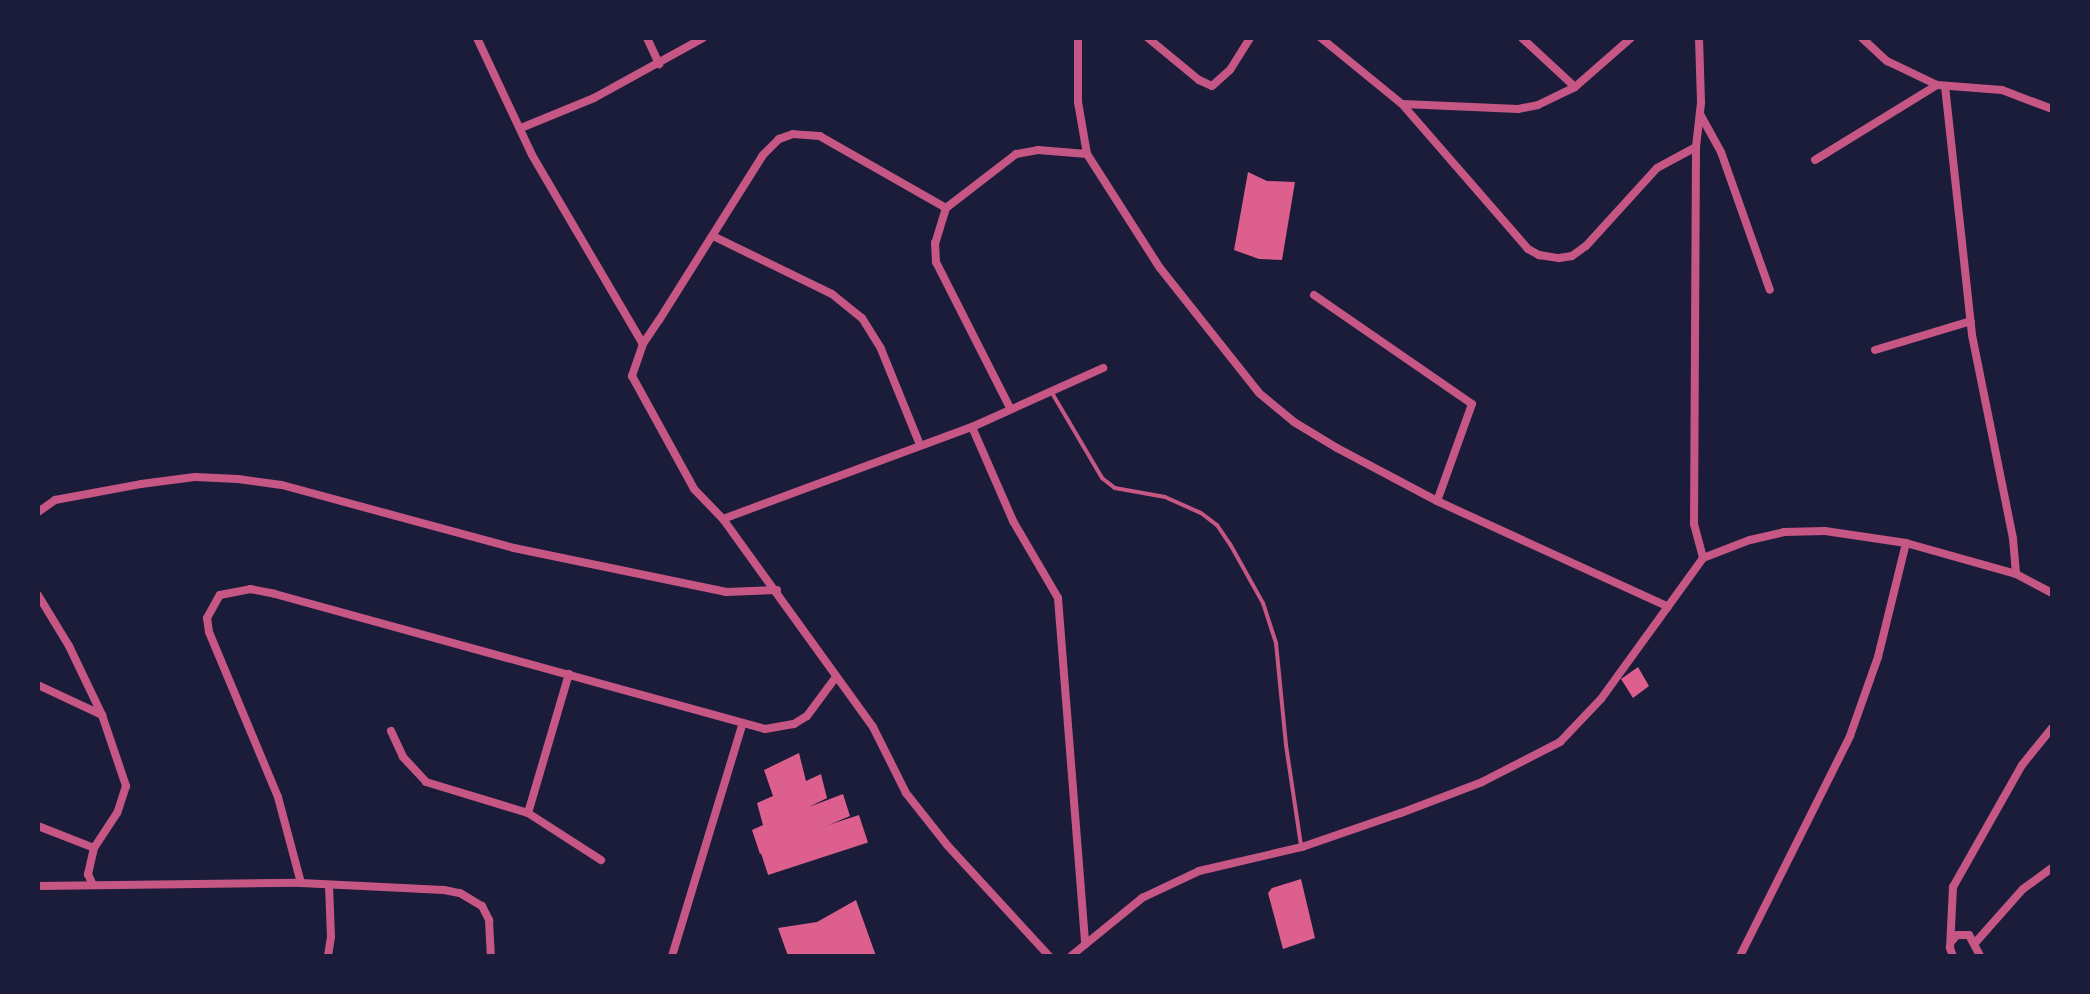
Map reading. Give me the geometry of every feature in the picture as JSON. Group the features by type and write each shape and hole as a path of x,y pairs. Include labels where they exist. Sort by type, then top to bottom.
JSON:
{"street":[{"path":"477,38 572,227 643,344"},
{"path":"647,38 659,64"},
{"path":"521,128 594,98 703,38"},
{"path":"1078,38 1078,102 1087,154 1160,268 1259,393 1294,422 1437,501 1668,607"},
{"path":"1148,38 1199,80 1212,86 1230,70 1250,38"},
{"path":"1321,38 1402,104 1528,249 1549,258 1572,256 1586,246 1657,168 1696,147"},
{"path":"1522,38 1575,87"},
{"path":"1402,104 1518,109 1538,105 1575,87 1631,38"},
{"path":"1699,38 1694,524 1703,558"},
{"path":"1862,38 1887,61 1941,85 2002,90 2052,109"},
{"path":"1815,160 1941,85"},
{"path":"1941,85 1971,321 2013,539 2016,574"},
{"path":"1700,114 1721,152 1770,290"},
{"path":"946,208 820,136 793,134 779,139 763,155 643,344 632,376 694,489 723,519 777,590 873,727 906,793 947,845 1049,956"},
{"path":"1010,408 936,262 935,243 946,208 1016,154 1038,150 1087,154"},
{"path":"713,236 832,294 862,318 881,349 920,445"},
{"path":"1314,295 1472,404 1437,501"},
{"path":"1875,350 1971,321"},
{"path":"723,519 972,427 1103,368"},
{"path":"972,427 1013,521 1058,598 1085,944"},
{"path":"38,512 55,500 141,484 195,477 238,479 282,485 514,548 681,583 726,592 777,590"},
{"path":"1071,956 1142,898 1199,871 1302,847 1482,782 1560,742 1589,714 1703,558 1750,540 1784,532 1834,532 1906,543 2016,574 2052,593"},
{"path":"1740,956 1850,736 1878,657 1906,543"},
{"path":"301,883 278,797 209,632 207,618 220,595 234,589 275,594 765,729 794,724 807,716 836,677"},
{"path":"38,595 69,646 102,715 126,786 117,813 94,848 88,874 93,885"},
{"path":"528,813 569,674"},
{"path":"38,685 102,715"},
{"path":"672,956 742,725"},
{"path":"1950,951 1953,887 2022,765 2052,728"},
{"path":"391,731 403,757 426,782 528,813 601,860"},
{"path":"38,826 94,848"},
{"path":"1976,951 1990,925 2023,889 2052,868"},
{"path":"38,886 301,883 444,890 471,898 482,906 489,920 491,956"},
{"path":"328,956 329,885"},
{"path":"1950,913 1976,951"},
{"path":"1950,951 1966,934 1990,925"}],"lane":[{"path":"1052,393 1108,484 1173,500 1201,513 1217,525 1263,603 1276,643 1286,745 1302,847"}],"building":[{"path":"1248,172 1267,181 1295,182 1282,260 1259,259 1234,250"},
{"path":"1638,667 1649,686 1633,698 1621,679"},
{"path":"799,753 806,781 821,774 827,798 809,807 843,794 850,816 760,854 752,830 763,825 757,803 773,796 764,770"},
{"path":"859,815 868,843 768,875 759,847"},
{"path":"1301,879 1315,938 1283,949 1268,893 1272,888"},
{"path":"856,900 876,956 788,956 778,928 817,922"}]}
